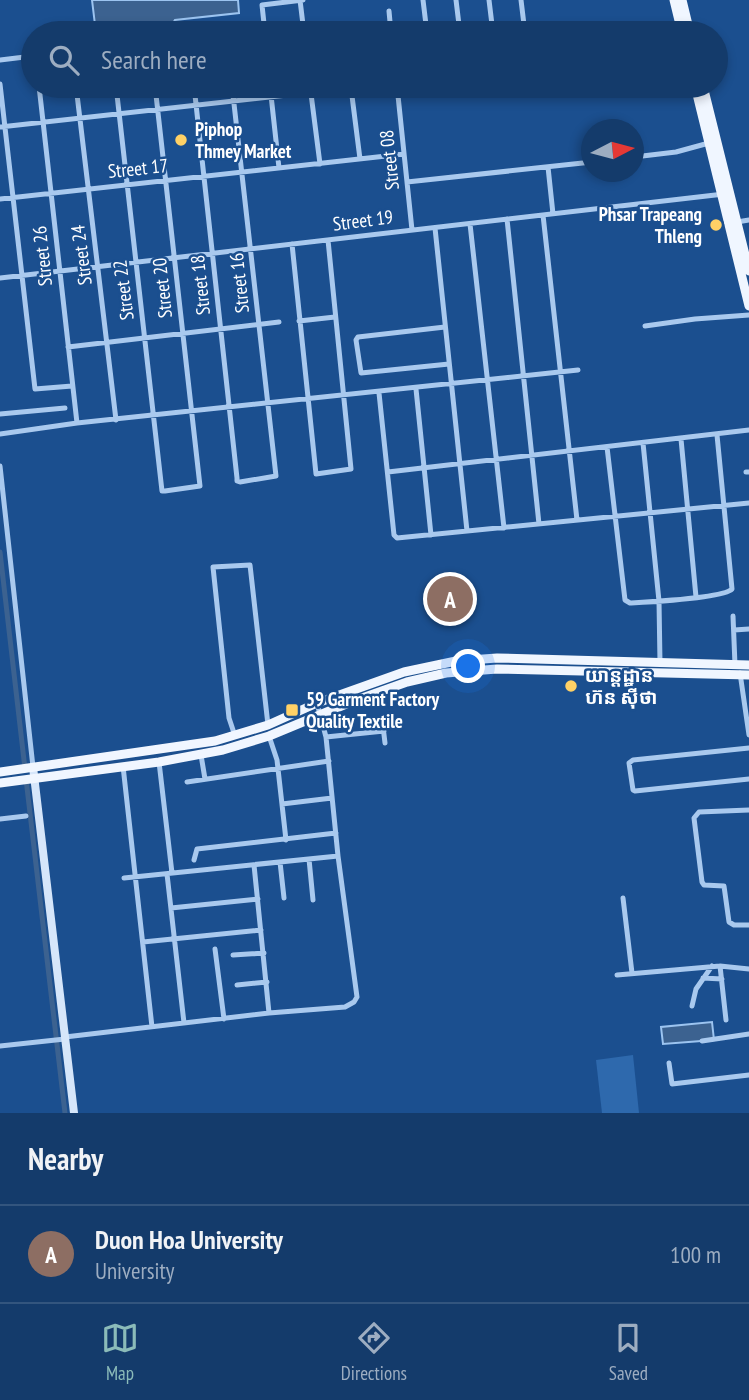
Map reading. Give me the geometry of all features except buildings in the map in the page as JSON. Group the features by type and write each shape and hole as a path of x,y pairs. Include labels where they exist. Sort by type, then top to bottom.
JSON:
{"main road":[{"path":"674,0 679,21"},
{"path":"682,0 687,21"},
{"path":"698,98 749,271"},
{"path":"706,98 726,194 737,222 749,306"},
{"path":"0,772 184,747 235,735 432,664 483,659 749,665"},
{"path":"483,659 483,670"},
{"path":"432,664 433,676"},
{"path":"0,783 159,762 238,746 407,682 433,676 483,670 746,675"}],"street":[{"path":"264,21 262,5 301,0 303,21"},
{"path":"423,0 426,21"},
{"path":"457,0 459,21"},
{"path":"489,0 492,21"},
{"path":"521,0 524,21"},
{"path":"389,11 390,21"},
{"path":"0,60 21,57"},
{"path":"0,84 2,126 35,389 72,386"},
{"name":"Street 26","path":"40,98 76,423"},
{"name":"Street 24","path":"78,98 116,420"},
{"name":"Street 22","path":"117,98 162,491"},
{"name":"Street 20","path":"156,98 200,486 162,491"},
{"name":"Street 18","path":"195,98 237,481"},
{"name":"Street 16","path":"234,98 276,476 237,481"},
{"path":"2,126 256,98"},
{"path":"271,98 279,168"},
{"path":"312,98 320,164"},
{"path":"352,98 360,159"},
{"name":"Street 08","path":"398,98 412,230"},
{"path":"644,156 676,152 709,142"},
{"name":"Street 17","path":"0,199 404,154"},
{"path":"407,182 581,163"},
{"path":"548,167 553,214"},
{"name":"Street 19","path":"0,278 726,194"},
{"path":"543,215 577,520"},
{"path":"507,219 539,524"},
{"path":"737,222 749,220"},
{"path":"470,223 504,528"},
{"path":"435,228 467,531"},
{"path":"292,244 316,474 351,470 328,240"},
{"path":"645,326 749,315"},
{"path":"299,321 335,317"},
{"path":"68,347 279,322"},
{"path":"445,327 358,337 356,340 361,373 449,364"},
{"path":"0,434 76,423 578,370"},
{"path":"416,389 422,468 431,535"},
{"path":"379,393 396,537 749,503"},
{"path":"0,414 65,408"},
{"path":"388,472 748,431"},
{"path":"607,447 625,600 631,603 696,597 732,592 717,435"},
{"path":"681,439 696,597"},
{"path":"643,443 659,601 660,674"},
{"path":"0,466 27,768 74,1113"},
{"path":"238,746 229,718 213,568 250,565 268,724"},
{"path":"733,616 735,665 746,675 749,735"},
{"path":"734,630 749,629"},
{"path":"0,1046 269,1013 345,1007 354,1002 357,997 338,856 329,761 317,704"},
{"path":"382,718 385,743"},
{"path":"326,737 384,731"},
{"path":"269,736 278,767 286,839"},
{"path":"749,748 633,760 629,763 632,790 749,779"},
{"path":"201,755 205,779"},
{"path":"187,782 329,761"},
{"path":"159,762 184,1023"},
{"path":"123,766 152,1027"},
{"path":"282,804 332,797"},
{"path":"749,810 699,812 694,818 702,883 724,886 729,922 734,925 749,925"},
{"path":"0,819 26,816"},
{"path":"194,860 197,849 336,834"},
{"path":"124,878 338,856"},
{"path":"309,859 313,900"},
{"path":"280,862 284,898"},
{"path":"254,865 269,1013"},
{"path":"623,898 632,973"},
{"path":"171,908 258,899"},
{"path":"143,942 261,930"},
{"path":"215,949 224,1019"},
{"path":"233,955 264,953"},
{"path":"617,975 720,966 749,969"},
{"path":"720,966 726,1020"},
{"path":"692,1006 696,989 712,967"},
{"path":"703,978 722,979"},
{"path":"237,985 267,982"},
{"path":"702,1041 749,1034"},
{"path":"668,1063 672,1084 749,1075"}],"shaded area":[{"path":"92,0 238,0 239,13 174,21 95,21"},
{"path":"712,1022 714,1040 663,1044 661,1027"},
{"path":"633,1055 639,1113 602,1113 596,1060"}],"waterway":[{"path":"0,552 25,769"},
{"path":"26,779 65,1113"}],"place":[{"name":"Piphop Thmey Market","path":"181,140"},
{"name":"Phsar Trapeang Thleng","path":"716,225"},
{"name":"Duon Hoa University","path":"450,599"},
{"name":"យាន្ដដ្ឋាន ហ៊ន ស៊ីថា","path":"571,686"},
{"name":"59 Garment Factory Quality Textile","path":"292,710"}]}
